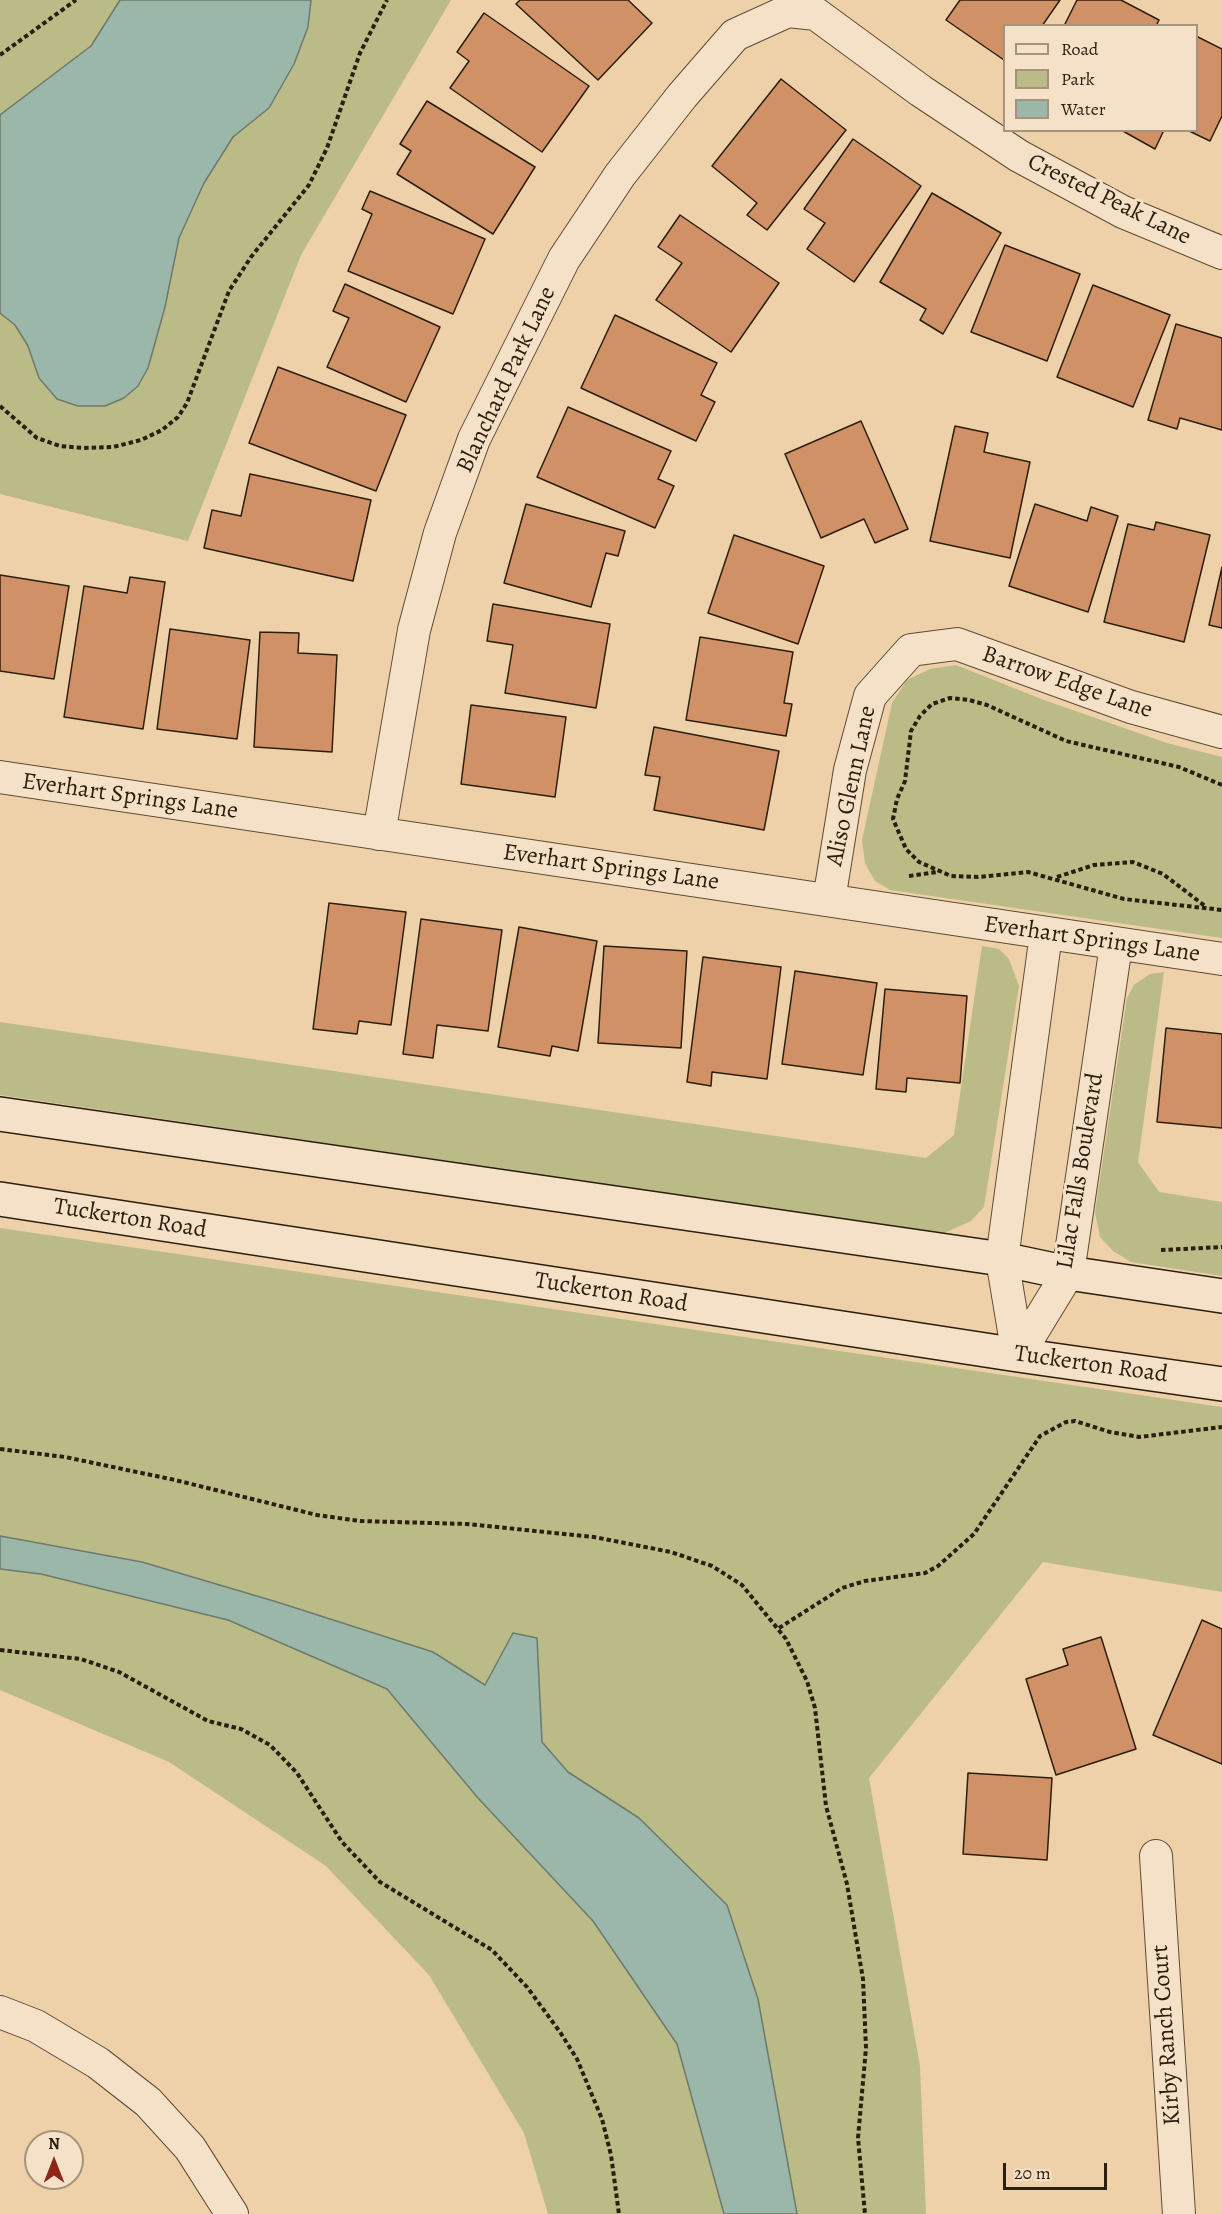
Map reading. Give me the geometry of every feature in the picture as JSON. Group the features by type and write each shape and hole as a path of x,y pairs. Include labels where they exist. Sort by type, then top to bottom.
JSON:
{"main road":[{"path":"0,1114 1002,1259 1068,1273 1222,1296"},
{"name":"Tuckerton Road","path":"0,1199 1018,1355 1222,1384"}],"street":[{"name":"Crested Peak Lane","path":"788,11 816,14 921,91 1019,156 1123,212 1222,254"},
{"name":"Blanchard Park Lane","path":"379,834 414,630 440,533 474,439 564,259 620,175 682,96 735,36 788,11"},
{"name":"Barrow Edge Lane","path":"911,651 957,644 1131,706 1222,732"},
{"name":"Aliso Glenn Lane","path":"829,900 850,770 870,696 911,651"},
{"name":"Everhart Springs Lane","path":"0,777 1222,959"},
{"path":"1018,1355 1002,1259 1046,934"},
{"name":"Lilac Falls Boulevard","path":"1018,1355 1068,1273 1116,945"},
{"name":"Kirby Ranch Court","path":"1156,1856 1179,2214"},
{"path":"0,2012 36,2026 98,2063 148,2102 190,2148 226,2205"}],"path":[{"path":"0,55 76,0"},
{"path":"0,405 37,438 60,446 72,447 113,447 141,440 162,430 178,417 188,403 229,291 251,257 309,185 327,148 360,53 387,0"},
{"path":"1222,785 1179,767 1066,741 969,700 950,698 933,704 920,716 911,731 904,782 893,819 906,849 919,862 951,876 978,877 1028,872 1056,878 1124,899 1222,910"},
{"path":"1056,878 1094,865 1133,862 1163,874 1206,907"},
{"path":"1156,1251 1222,1247"},
{"path":"780,1628 842,1588 865,1581 926,1573 938,1566 956,1553 979,1527 1040,1436 1066,1422 1076,1421 1139,1437 1222,1427"},
{"path":"0,1449 65,1456 317,1515 360,1521 467,1524 594,1537 671,1552 712,1566 742,1585 780,1628 812,1693 826,1806 854,1921 863,1979 866,2048 858,2139 865,2214"},
{"path":"0,1650 81,1659 119,1672 208,1721 241,1729 270,1745 297,1773 342,1842 380,1882 492,1950 527,1988 560,2032 577,2059 602,2119 611,2154 619,2214"}],"green space":[{"path":"0,0 451,0 301,255 188,541 0,494"},
{"path":"956,665 1044,700 1167,743 1222,757 1222,938 890,890 875,881 865,863 862,840 892,703 907,680 930,669"},
{"path":"982,946 999,949 1009,959 1019,986 984,1207 971,1221 942,1234 0,1095 0,1022 926,1158 954,1135"},
{"path":"1164,972 1138,1162 1159,1192 1222,1202 1222,1276 1131,1262 1113,1251 1100,1237 1095,1212 1127,998 1134,985 1150,974"},
{"path":"0,1228 1222,1407 1222,1592 1043,1562 869,1778 920,2066 926,2214 548,2214 524,2133 429,1975 326,1866 169,1762 0,1690"}],"water":[{"path":"120,0 311,0 308,27 294,64 269,108 233,137 204,183 179,238 165,307 148,368 138,386 124,398 105,406 78,406 57,399 39,378 28,346 15,325 0,313 0,115 91,46"},
{"path":"0,1536 142,1562 277,1602 433,1652 485,1685 513,1633 537,1638 542,1742 568,1772 639,1818 727,1905 758,1999 797,2214 724,2214 677,2044 593,1921 478,1798 387,1689 228,1620 41,1574 0,1569"}],"building":[{"path":"520,0 628,0 652,23 598,80 516,4"},
{"path":"960,0 1060,0 1043,24 1003,24 1003,59 946,20"},
{"path":"1077,0 1121,0 1159,20 1157,24 1065,24"},
{"path":"484,13 589,86 542,152 450,88 469,61 457,52"},
{"path":"1198,37 1222,49 1222,116 1210,141 1191,132 1198,132"},
{"path":"781,79 846,130 767,230 747,215 757,203 712,166"},
{"path":"427,101 535,167 493,234 397,174 411,151 400,144"},
{"path":"1125,132 1163,132 1155,149"},
{"path":"853,139 921,186 854,282 807,249 825,223 804,209"},
{"path":"370,191 485,239 453,314 348,271 372,214 362,209"},
{"path":"932,193 1001,233 943,334 920,320 926,309 880,282"},
{"path":"680,215 779,283 731,352 656,300 682,263 658,247"},
{"path":"1005,245 1080,274 1047,361 971,332"},
{"path":"345,284 440,327 406,402 327,367 349,318 333,311"},
{"path":"1093,285 1170,315 1133,407 1057,377"},
{"path":"615,315 717,363 701,395 715,402 696,441 581,388"},
{"path":"1176,324 1222,338 1222,430 1180,418 1177,429 1148,420"},
{"path":"278,367 406,415 376,491 249,443"},
{"path":"568,407 671,451 658,479 674,486 655,528 537,477"},
{"path":"861,421 908,529 875,543 864,519 821,538 785,454"},
{"path":"955,426 988,433 984,452 1030,462 1010,558 930,541"},
{"path":"250,474 371,500 353,581 204,548 212,510 241,516"},
{"path":"526,504 625,531 618,556 606,553 591,607 504,583"},
{"path":"1035,504 1087,521 1091,507 1118,516 1088,612 1009,586"},
{"path":"1156,522 1210,535 1184,642 1104,622 1128,524 1154,530"},
{"path":"734,535 824,566 798,644 708,613"},
{"path":"1222,567 1222,628 1209,625"},
{"path":"0,575 69,586 54,679 0,671"},
{"path":"130,577 165,582 143,729 64,717 84,586 127,593"},
{"path":"493,604 610,624 596,708 505,693 513,645 487,641"},
{"path":"170,629 250,640 237,739 157,729"},
{"path":"260,632 299,633 298,653 337,655 332,752 254,747"},
{"path":"700,637 793,652 784,703 792,704 786,736 686,720"},
{"path":"471,705 566,717 555,797 461,784"},
{"path":"654,727 779,751 764,830 654,810 660,777 645,775"},
{"path":"329,903 406,912 391,1025 359,1021 357,1034 313,1029"},
{"path":"421,919 502,930 488,1031 437,1025 433,1058 403,1054"},
{"path":"519,927 597,941 578,1051 552,1046 550,1056 498,1047"},
{"path":"604,946 687,951 681,1048 598,1043"},
{"path":"703,957 781,967 767,1079 712,1072 711,1086 687,1082"},
{"path":"795,971 877,983 863,1075 782,1064"},
{"path":"885,989 967,996 960,1083 907,1078 906,1092 876,1089"},
{"path":"1166,1028 1222,1034 1222,1128 1157,1122"},
{"path":"1202,1620 1222,1629 1222,1764 1153,1735"},
{"path":"1101,1637 1136,1749 1056,1775 1026,1679 1068,1665 1063,1649"},
{"path":"968,1773 1052,1778 1047,1860 963,1854"}]}
